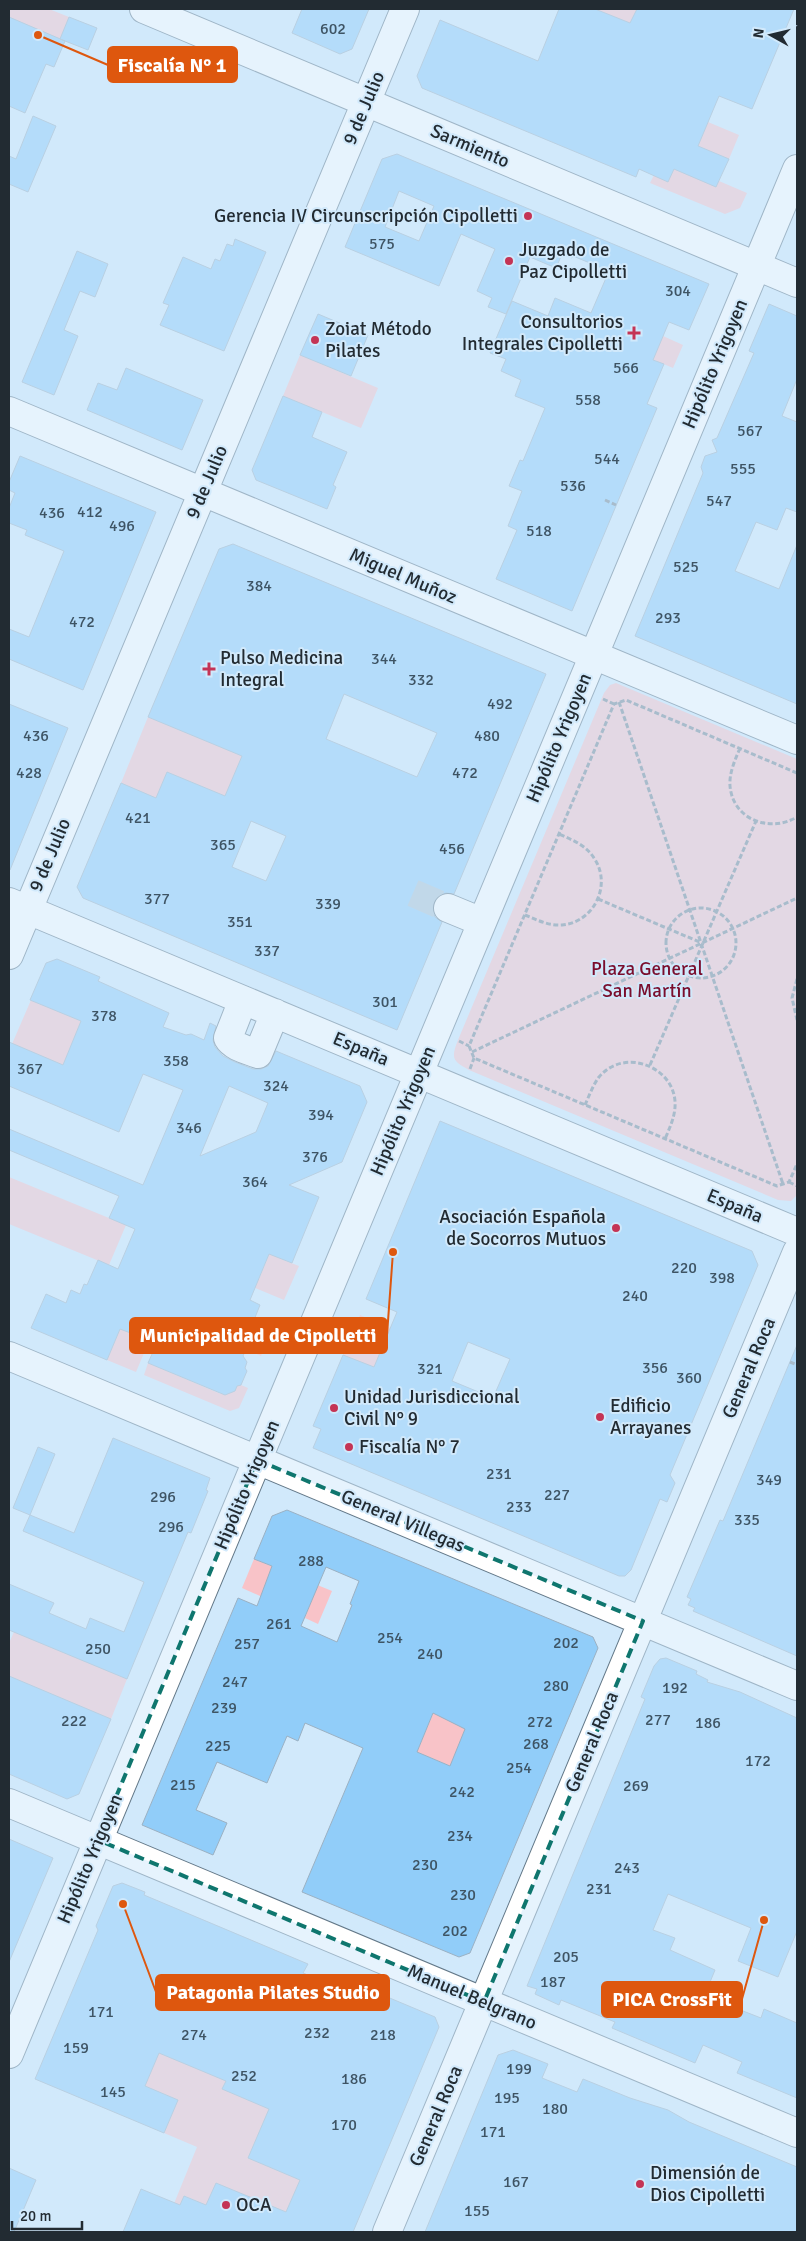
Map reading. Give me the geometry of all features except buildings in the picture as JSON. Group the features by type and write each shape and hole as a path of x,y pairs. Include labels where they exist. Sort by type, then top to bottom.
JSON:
{"street":[{"name":"Sarmiento","path":"144,9 797,283"},
{"name":"9 de Julio","path":"9,955 18,906 203,492 405,9"},
{"name":"Hipólito Yrigoyen","path":"9,2054 797,169"},
{"name":"Miguel Muñoz","path":"9,411 797,740"},
{"name":"España","path":"18,906 797,1232"},
{"path":"448,908 482,922"},
{"path":"243,1000 228,1038 233,1044 252,1052 258,1054 275,1013"},
{"name":"General Roca","path":"388,2232 797,1252"},
{"name":"General Villegas","path":"9,1356 797,1686"},
{"name":"Manuel Belgrano","path":"9,1803 797,2133"}],"path":[{"path":"605,500 616,504"},
{"path":"602,698 614,704"},
{"path":"469,1070 474,1058 470,1046 614,704 626,700 797,773"},
{"path":"619,702 703,944 783,1184"},
{"path":"740,748 733,766 730,786 736,804 742,812 756,821 770,825 780,824 797,817"},
{"path":"650,1066 756,821"},
{"path":"525,915 553,925 572,923 588,913 598,899 602,886 601,875 593,856 577,842 559,834"},
{"path":"472,1052 797,898"},
{"path":"598,899 703,944"},
{"path":"706,908 717,911 729,921 733,928 736,948 734,957 729,966 713,977 704,979 688,977 679,972 669,958 666,949 669,928 680,914 690,910 706,908"},
{"path":"797,979 792,998 797,1020"},
{"path":"458,1040 470,1046"},
{"path":"474,1058 778,1186"},
{"path":"585,1105 599,1077 607,1070 626,1062 636,1062 650,1066 664,1075 674,1092 675,1111 665,1139"},
{"path":"789,1182 797,1164"},
{"path":"775,1192 778,1186 789,1182 797,1186"},
{"path":"790,1362 797,1365"}],"highlighted area":[{"path":"257,1460 643,1621 484,2002 98,1840"}],"green space":[{"path":"9,9 49,9 69,17 60,39 9,17"},
{"path":"595,9 637,9 630,23"},
{"path":"708,122 739,135 729,159 698,146"},
{"path":"674,169 716,187 719,181 747,193 740,208 725,214 650,183 654,175"},
{"path":"663,336 683,345 673,368 645,356"},
{"path":"300,355 378,388 361,428 283,396"},
{"name":"Plaza General San Martín","path":"616,683 797,759 797,1195 791,1201 778,1200 469,1070 456,1061 454,1051 458,1040 604,693 610,685"},
{"path":"148,717 242,756 225,796 167,772 156,798 121,783"},
{"path":"31,1000 81,1021 63,1065 12,1044"},
{"path":"9,1177 126,1225 109,1265 9,1224"},
{"path":"275,1240 281,1259 299,1266 284,1300 236,1280 239,1271 259,1279"},
{"path":"133,1298 162,1310 136,1372 107,1360"},
{"path":"360,1315 443,1350 398,1378 343,1355"},
{"path":"255,1327 271,1333 261,1356 246,1349"},
{"path":"148,1363 221,1394 223,1389 241,1385 248,1388 239,1408 230,1411 144,1375"},
{"path":"254,1559 332,1591 318,1624 305,1618 313,1597 278,1604 242,1588"},
{"path":"14,1632 127,1679 111,1719 9,1676 9,1643"},
{"path":"448,1678 466,1729 487,1781 417,1752"},
{"path":"110,2032 226,2081 222,2089 269,2109 248,2158 300,2180 286,2212 216,2183 201,2219 197,2201 185,2196 177,2214 171,2211 197,2147 164,2133 178,2100 145,2086 159,2053"}],"tunnel":[{"path":"413,893 448,908"}],"place":[{"name":"Fiscalía N° 1","path":"38,35"},
{"name":"Gerencia IV Circunscripción Cipolletti","path":"528,216"},
{"name":"Juzgado de Paz Cipolletti","path":"509,261"},
{"name":"Consultorios Integrales Cipolletti","path":"634,333"},
{"name":"Zoiat Método Pilates","path":"315,340"},
{"name":"Pulso Medicina Integral","path":"209,669"},
{"name":"Asociación Española de Socorros Mutuos","path":"616,1228"},
{"name":"Municipalidad de Cipolletti","path":"393,1252"},
{"name":"Unidad Jurisdiccional Civil N° 9","path":"334,1408"},
{"name":"Edificio Arrayanes","path":"600,1417"},
{"name":"Fiscalía N° 7","path":"349,1447"},
{"name":"Patagonia Pilates Studio","path":"123,1904"},
{"name":"PICA CrossFit","path":"764,1920"},
{"name":"Dimensión de Dios Cipolletti","path":"640,2184"},
{"name":"OCA","path":"226,2205"}]}
